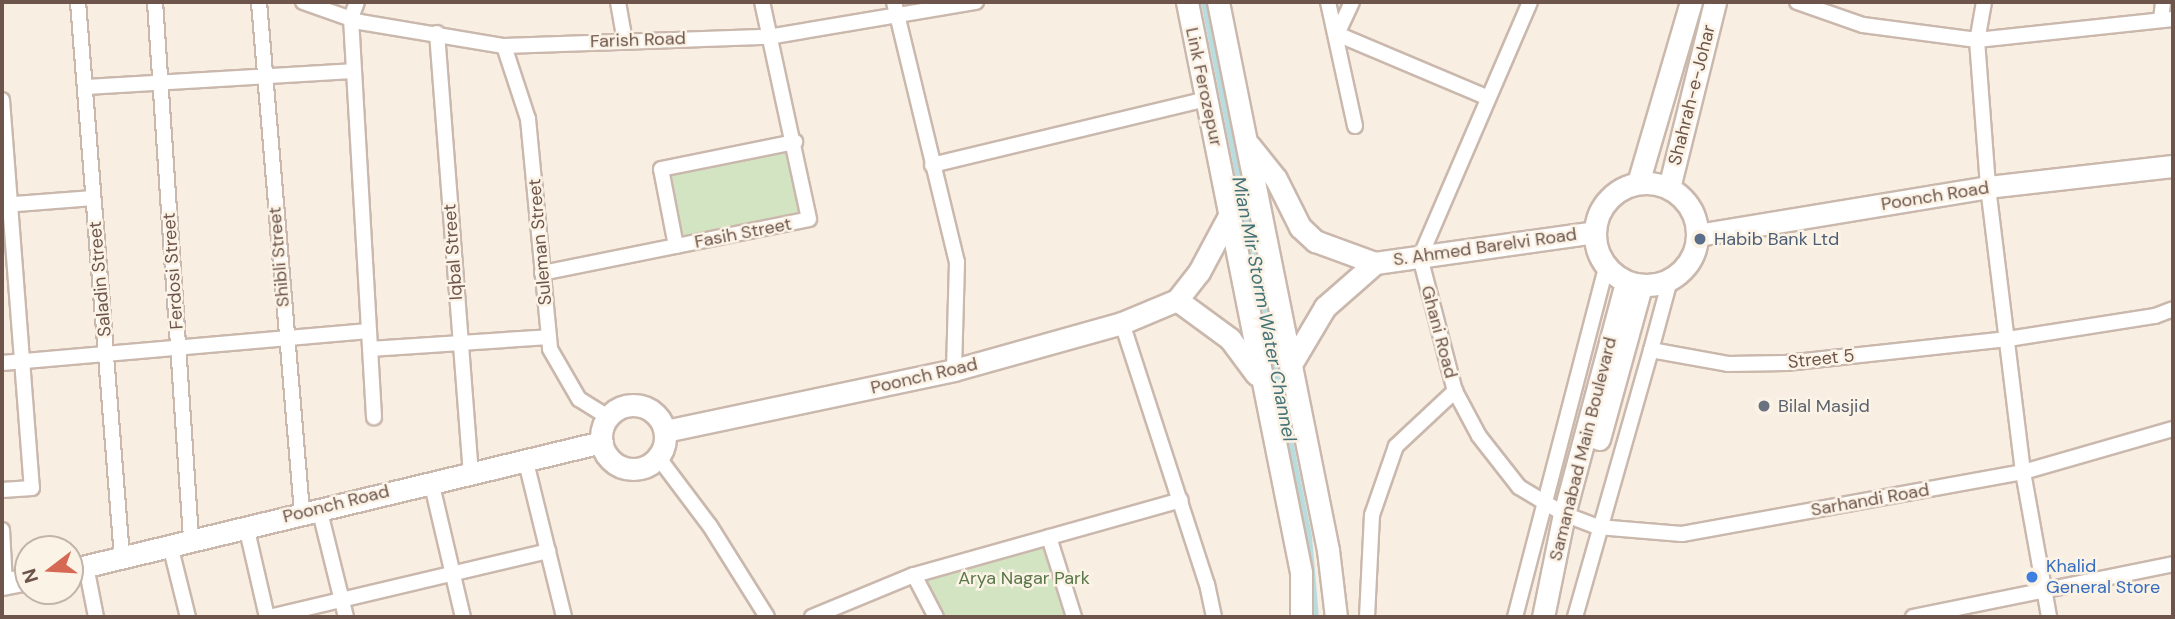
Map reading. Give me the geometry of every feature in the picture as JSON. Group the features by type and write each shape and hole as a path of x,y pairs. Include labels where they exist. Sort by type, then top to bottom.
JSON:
{"main road":[{"name":"Link Ferozepur","path":"1186,2 1230,214 1263,393"},
{"name":"Link Ferozepur","path":"1218,2 1328,550 1336,617"},
{"name":"Shahrah-e-Johar","path":"1638,183 1691,2"},
{"name":"Shahrah-e-Johar","path":"1669,188 1715,2"},
{"name":"S. Ahmed Barelvi Road","path":"1245,141 1276,179 1300,227 1315,241 1375,263 1595,232"},
{"name":"Poonch Road","path":"1698,235 1988,187 2173,166"},
{"path":"1638,183 1669,188 1690,207 1698,235 1694,253 1670,281 1634,284 1606,267 1595,232 1607,200 1638,183"},
{"name":"Poonch Road","path":"665,431 954,370 1122,323 1177,300 1199,272 1230,214"},
{"name":"S. Ahmed Barelvi Road","path":"1290,366 1325,307 1375,263"},
{"name":"Samanabad Main Boulevard","path":"1543,617 1634,284"},
{"path":"1177,300 1230,339 1252,364 1263,393 1301,572 1301,617"},
{"path":"629,405 652,411 665,431 658,457 630,469 612,460 602,442 608,417 629,405"},
{"name":"Poonch Road","path":"84,566 525,458 602,442"},
{"name":"Samanabad Main Boulevard","path":"1555,617 1571,516"}],"street":[{"name":"Saladin Street","path":"78,2 122,557"},
{"name":"Ferdosi Street","path":"155,2 191,540"},
{"name":"Shibli Street","path":"259,2 263,76 287,339 310,510 346,617"},
{"name":"Farish Road","path":"303,2 351,18 504,46 768,37 897,19 976,2"},
{"path":"357,2 351,18 374,417"},
{"path":"618,2 625,40"},
{"name":"Fasih Street","path":"541,273 809,219 795,142 768,37 762,2"},
{"path":"894,2 957,262 954,370"},
{"path":"1328,2 1355,126"},
{"path":"1337,34 1352,2"},
{"path":"1419,257 1486,97 1530,2"},
{"path":"1797,2 1863,25 1977,40 2167,19 2163,2"},
{"path":"1984,2 1977,40 1988,187 2023,472 2049,617"},
{"name":"Iqbal Street","path":"437,33 471,471"},
{"path":"1337,34 1486,97"},
{"name":"Suleman Street","path":"504,46 528,119 549,337 569,387 579,399 608,417"},
{"path":"85,87 354,71"},
{"path":"932,165 1206,99"},
{"path":"2,100 9,286 22,362 32,488 2,490"},
{"path":"676,246 661,169 795,142"},
{"path":"6,205 93,198"},
{"name":"Ghani Road","path":"1419,257 1455,391 1497,461 1519,487 1571,516"},
{"path":"1516,617 1542,501 1606,267"},
{"path":"1575,617 1598,527 1670,281"},
{"name":"Street 5","path":"1651,350 1728,364 1786,363 2008,339 2155,316 2173,309"},
{"path":"1122,323 1181,500 1214,617"},
{"path":"2,363 369,331"},
{"path":"370,349 549,337"},
{"path":"1367,617 1372,514 1396,446 1455,391"},
{"name":"Sarhandi Road","path":"1571,516 1598,527 1682,534 2023,472 2173,429"},
{"path":"658,457 710,526 767,617"},
{"path":"525,458 564,617"},
{"path":"431,481 463,617"},
{"path":"812,617 914,575 1181,500"},
{"path":"246,526 268,617 548,551"},
{"path":"2,530 4,584"},
{"path":"1049,537 1073,617"},
{"path":"170,545 188,617"},
{"path":"1913,617 2173,564"},
{"path":"914,575 936,617"},
{"path":"84,584 96,617"}],"green space":[{"path":"795,142 809,219 676,246 661,169"},
{"name":"Arya Nagar Park","path":"1055,527 1073,617 935,617 912,573"}],"waterway":[{"name":"Mian Mir Storm Water Channel","path":"1203,2 1309,536 1316,617"}],"place":[{"name":"Habib Bank Ltd","path":"1700,239"},
{"name":"Bilal Masjid","path":"1764,406"},
{"name":"Khalid General Store","path":"2032,577"}]}
